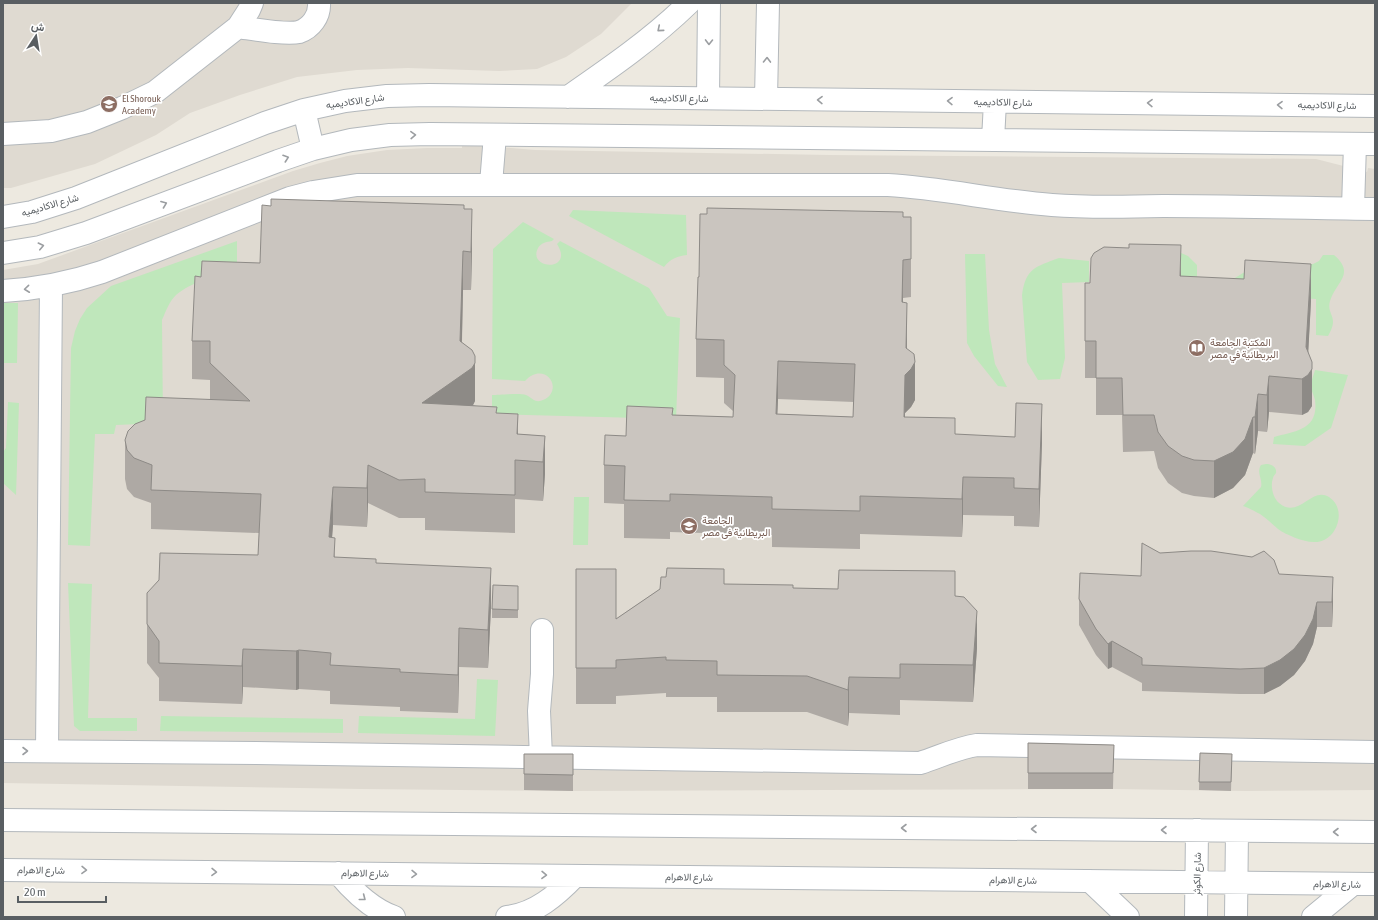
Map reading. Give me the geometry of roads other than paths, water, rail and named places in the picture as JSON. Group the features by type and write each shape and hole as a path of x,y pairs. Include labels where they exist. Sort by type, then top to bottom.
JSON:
{"street":[{"path":"3,134 51,131 87,122 122,108 155,92 238,27 252,3"},
{"path":"238,27 298,32 308,27 316,18 319,3"},
{"path":"568,97 642,44 689,3"},
{"path":"708,98 709,3"},
{"path":"766,99 768,3"},
{"name":"شارع الاكاديميه","path":"3,217 32,212 76,198 265,122 304,110 345,101 387,96 437,95 1375,106"},
{"path":"993,140 995,102"},
{"path":"304,110 313,149"},
{"path":"3,253 40,246 86,233 313,149 351,140 390,135 430,134 1365,144 1353,208"},
{"path":"491,184 495,135"},
{"path":"3,291 26,290 77,280 102,272 290,198 313,192 357,185 888,185 941,190 997,200 1053,206 1108,208 1164,206 1375,209"},
{"path":"47,751 51,286"},
{"path":"541,757 540,710 542,630"},
{"path":"3,751 920,763 957,749 977,746 1375,752"},
{"path":"3,820 1375,832"},
{"name":"شارع الكوثر","path":"1196,917 1197,830"},
{"path":"1236,917 1237,831"},
{"name":"شارع الاهرام","path":"3,870 1375,884"},
{"path":"338,873 348,886 360,897 382,913 394,917"},
{"path":"507,917 522,914 546,902 562,890 575,876"},
{"path":"1090,881 1128,917"},
{"path":"1312,917 1353,884"}],"place":[{"name":"El Shorouk Academy","path":"109,104"},
{"name":"المكتبة الجامعة البريطانية في مصر","path":"1197,348"},
{"name":"الجامعة البريطانية فى مصر","path":"689,526"}]}
